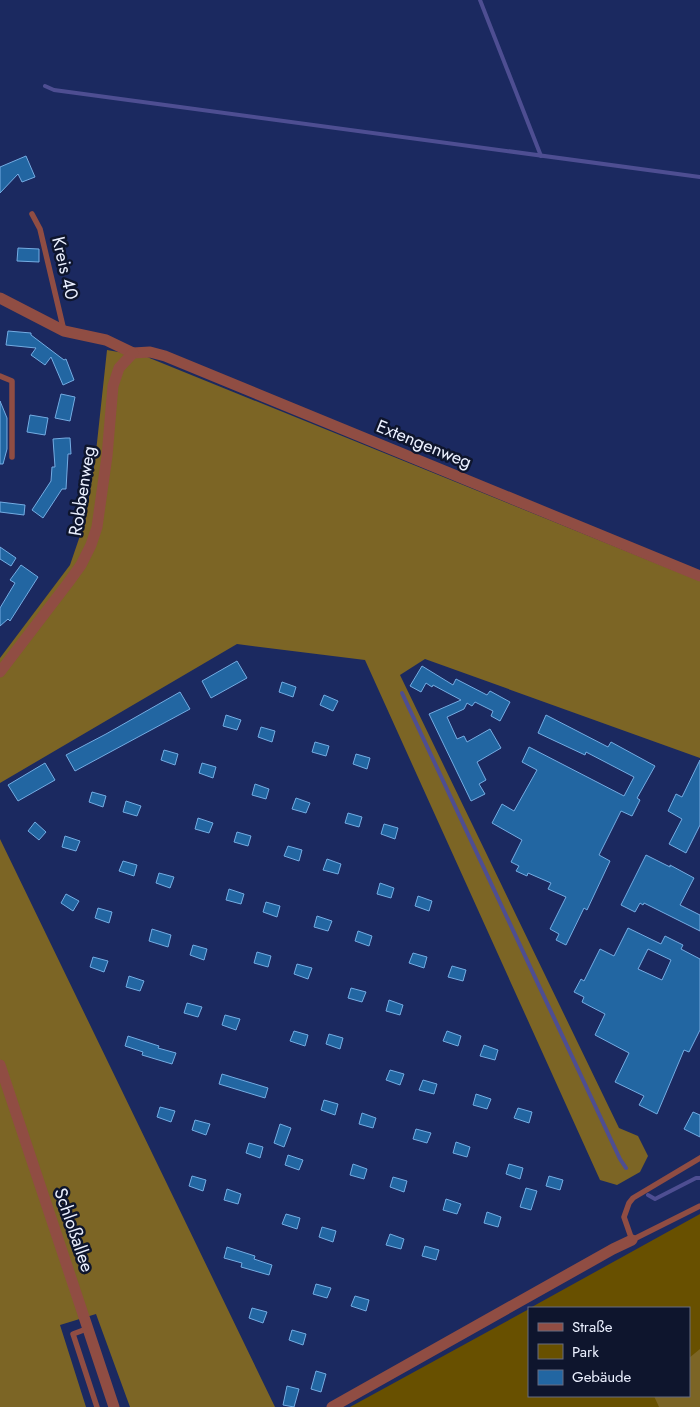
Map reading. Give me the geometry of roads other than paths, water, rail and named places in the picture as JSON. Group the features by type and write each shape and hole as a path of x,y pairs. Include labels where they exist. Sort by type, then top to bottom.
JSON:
{"street":[{"path":"0,299 64,331 106,340 133,353"},
{"name":"Extengenweg","path":"133,353 150,352 165,356 700,576"},
{"name":"Robbenweg","path":"0,672 81,565 91,545 97,527 107,456 113,386 119,368 133,353"},
{"name":"Schloßallee","path":"0,1065 114,1407"},
{"path":"332,1407 632,1240"}],"lane":[{"name":"Kreis 40","path":"32,214 40,229 64,331"},
{"path":"0,376 12,381 12,457"},
{"path":"700,1158 634,1198 628,1203 624,1217 632,1240 700,1206"},
{"path":"89,1328 73,1334 97,1407"}],"waterway":[{"path":"480,0 541,156"},
{"path":"45,86 54,90 700,177"},
{"path":"402,693 620,1159 626,1168"},
{"path":"648,1195 655,1199 696,1178 700,1178"}]}
